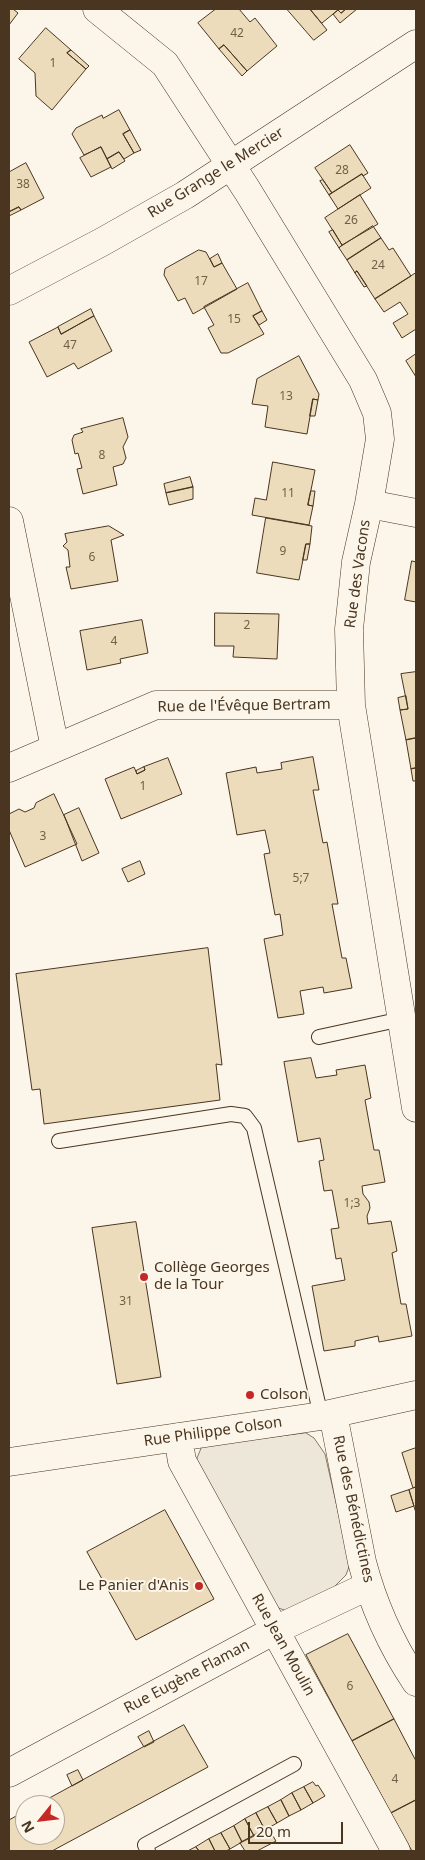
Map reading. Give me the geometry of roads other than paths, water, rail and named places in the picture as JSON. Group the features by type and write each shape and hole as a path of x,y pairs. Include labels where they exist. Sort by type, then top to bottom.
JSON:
{"street":[{"name":"Rue des Vacons","path":"97,9 165,64 247,190 362,380 377,413 380,439 369,504 356,562 348,629 351,705 409,1018 416,1108"},
{"name":"Rue Grange le Mercier","path":"9,291 110,237 231,166 416,44"},
{"path":"369,504 416,513"},
{"path":"9,520 55,748"},
{"name":"Rue de l'Évêque Bertram","path":"9,768 156,705 351,705"},
{"name":"Rue Philippe Colson","path":"9,1462 327,1415 416,1396"},
{"name":"Rue des Bénédictines","path":"327,1415 368,1586 393,1643 416,1682"},
{"name":"Rue Jean Moulin","path":"178,1437 182,1461 396,1851"},
{"name":"Rue Eugène Flaman","path":"9,1773 275,1630 368,1586"}],"lane":[{"path":"319,1037 409,1018"},
{"path":"59,1141 231,1114 245,1116 254,1128 327,1415"},
{"path":"148,1851 145,1845 294,1764"}],"place":[{"name":"Collège Georges de la Tour","path":"144,1277"},
{"name":"Colson","path":"250,1395"},
{"name":"Le Panier d'Anis","path":"199,1586"}]}
